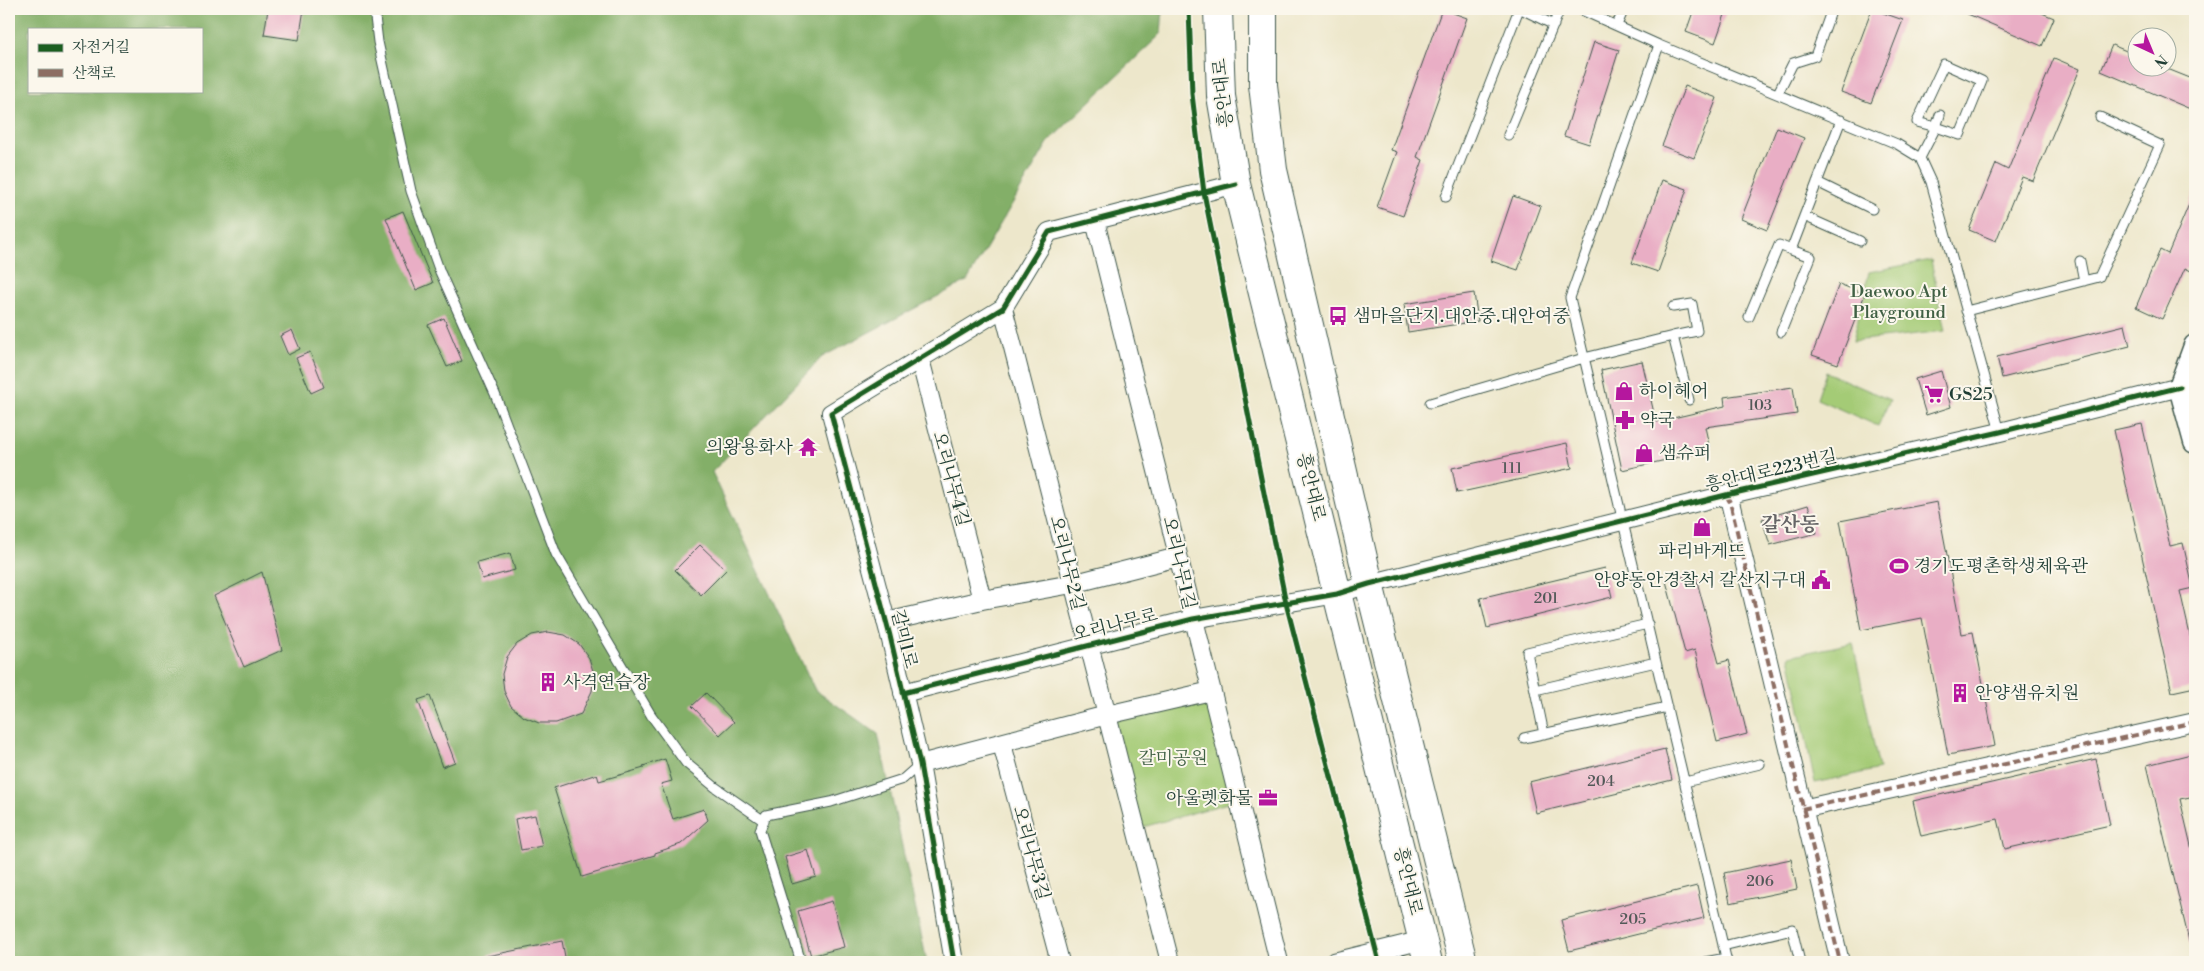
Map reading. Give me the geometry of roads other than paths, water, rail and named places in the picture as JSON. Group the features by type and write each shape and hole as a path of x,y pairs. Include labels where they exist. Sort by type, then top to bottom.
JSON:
{"main road":[{"name":"흥안대로","path":"1218,9 1221,96 1236,184 1425,951"},
{"name":"흥안대로","path":"1263,9 1263,85 1273,170 1369,584 1463,962"},
{"path":"1351,652 1384,645"}],"street":[{"path":"920,359 1003,308 1049,232 1095,222 1236,184"},
{"name":"오리나무1길","path":"1095,222 1192,619 1279,962"},
{"name":"오리나무2길","path":"1003,308 1170,962"},
{"path":"2195,346 2180,387 2195,442"},
{"name":"갈미1로","path":"920,359 831,413 886,622 920,764 954,962"},
{"name":"오리나무4길","path":"920,359 982,600"},
{"name":"흥안대로223번길","path":"1337,594 1369,584 1726,495 2000,432 2180,387"},
{"path":"1726,495 1730,502 1840,962"},
{"path":"886,622 982,600 1072,584 1178,558"},
{"name":"오리나무로","path":"903,693 1192,619 1337,594"},
{"path":"920,764 1107,715 1211,691"},
{"path":"1802,809 2195,722"},
{"name":"오리나무3길","path":"1002,744 1060,962"},
{"path":"1334,962 1425,951"}],"lane":[{"path":"374,9 378,42 411,191 440,272 495,394 556,554 611,643 651,715 686,762 716,787 764,820"},
{"path":"1446,197 1520,9 1554,25"},
{"path":"1508,135 1560,9"},
{"path":"1582,9 1659,45 1897,144 1920,158 1931,182 2000,432"},
{"path":"1618,25 1624,9"},
{"path":"1778,93 1793,64 1814,56 1832,9"},
{"path":"1659,45 1570,298 1726,960 1705,962"},
{"path":"1944,64 1982,81 1960,135 1936,127 1917,122 1944,64"},
{"path":"1920,158 1940,115"},
{"path":"1966,311 2099,277 2160,145 2100,117"},
{"path":"1791,250 1841,120"},
{"path":"1817,182 1872,209"},
{"path":"1804,216 1860,241"},
{"path":"1749,318 1779,245 1810,257 1781,332"},
{"path":"2080,261 2084,281"},
{"path":"1430,403 1584,358 1697,331 1692,304 1673,307"},
{"path":"1673,336 1689,400"},
{"path":"1544,734 1527,652 1648,624"},
{"path":"1535,690 1656,662"},
{"path":"1524,738 1667,707"},
{"path":"800,962 760,830 766,816 831,802 903,779 920,764"},
{"path":"1685,782 1760,764"},
{"path":"1723,946 1792,929 1800,962"}],"place":[{"name":"샘마을단지.대안중.대안여중","path":"1338,316"},
{"name":"하이헤어","path":"1624,391"},
{"name":"GS25","path":"1934,394"},
{"name":"약국","path":"1625,420"},
{"name":"의왕용화사","path":"808,447"},
{"name":"샘슈퍼","path":"1644,453"},
{"name":"파리바게뜨","path":"1702,527"},
{"name":"경기도평촌학생체육관","path":"1899,566"},
{"name":"안양동안경찰서 갈산지구대","path":"1821,580"},
{"name":"사격연습장","path":"548,682"},
{"name":"안양샘유치원","path":"1960,693"},
{"name":"아울렛화물","path":"1268,798"}],"district":[{"name":"갈산동","path":"1790,525"}],"park label":[{"name":"Daewoo Apt Playground","path":"1899,301"},
{"name":"갈미공원","path":"1173,758"}]}
